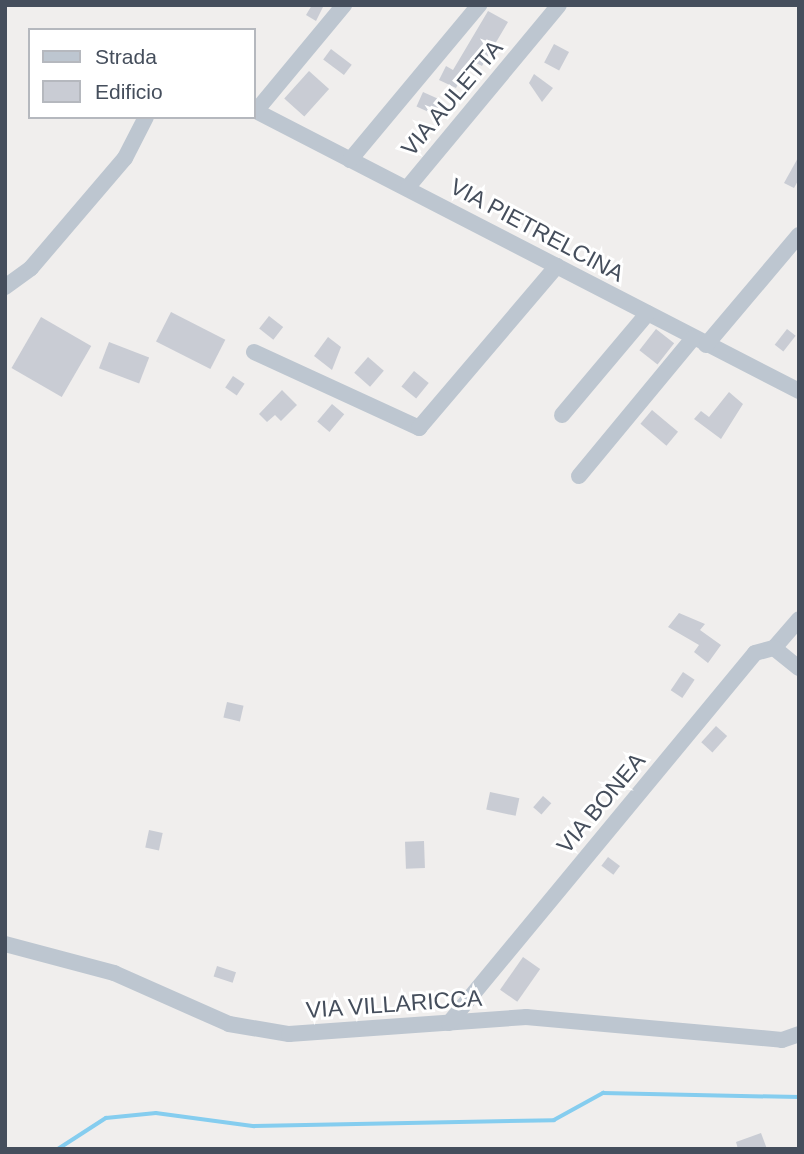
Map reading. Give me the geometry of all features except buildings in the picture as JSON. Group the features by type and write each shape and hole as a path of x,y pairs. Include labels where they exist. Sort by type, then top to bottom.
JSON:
{"street":[{"path":"256,109 344,5"},
{"path":"350,160 479,5"},
{"name":"VIA AULETTA","path":"408,187 559,5"},
{"name":"VIA PIETRELCINA","path":"256,111 799,391"},
{"path":"5,287 31,268 118,167 145,119"},
{"path":"579,476 799,235"},
{"path":"254,352 419,428 557,266"},
{"path":"562,415 648,313"},
{"name":"VIA BONEA","path":"449,1023 755,653 774,648 799,619"},
{"path":"774,648 799,668"},
{"name":"VIA VILLARICCA","path":"5,944 114,973 241,1027 320,1035 535,1017 782,1040 799,1034"}],"waterway":[{"path":"58,1149 106,1118 156,1113 254,1126 554,1120 603,1093 799,1097"}]}
